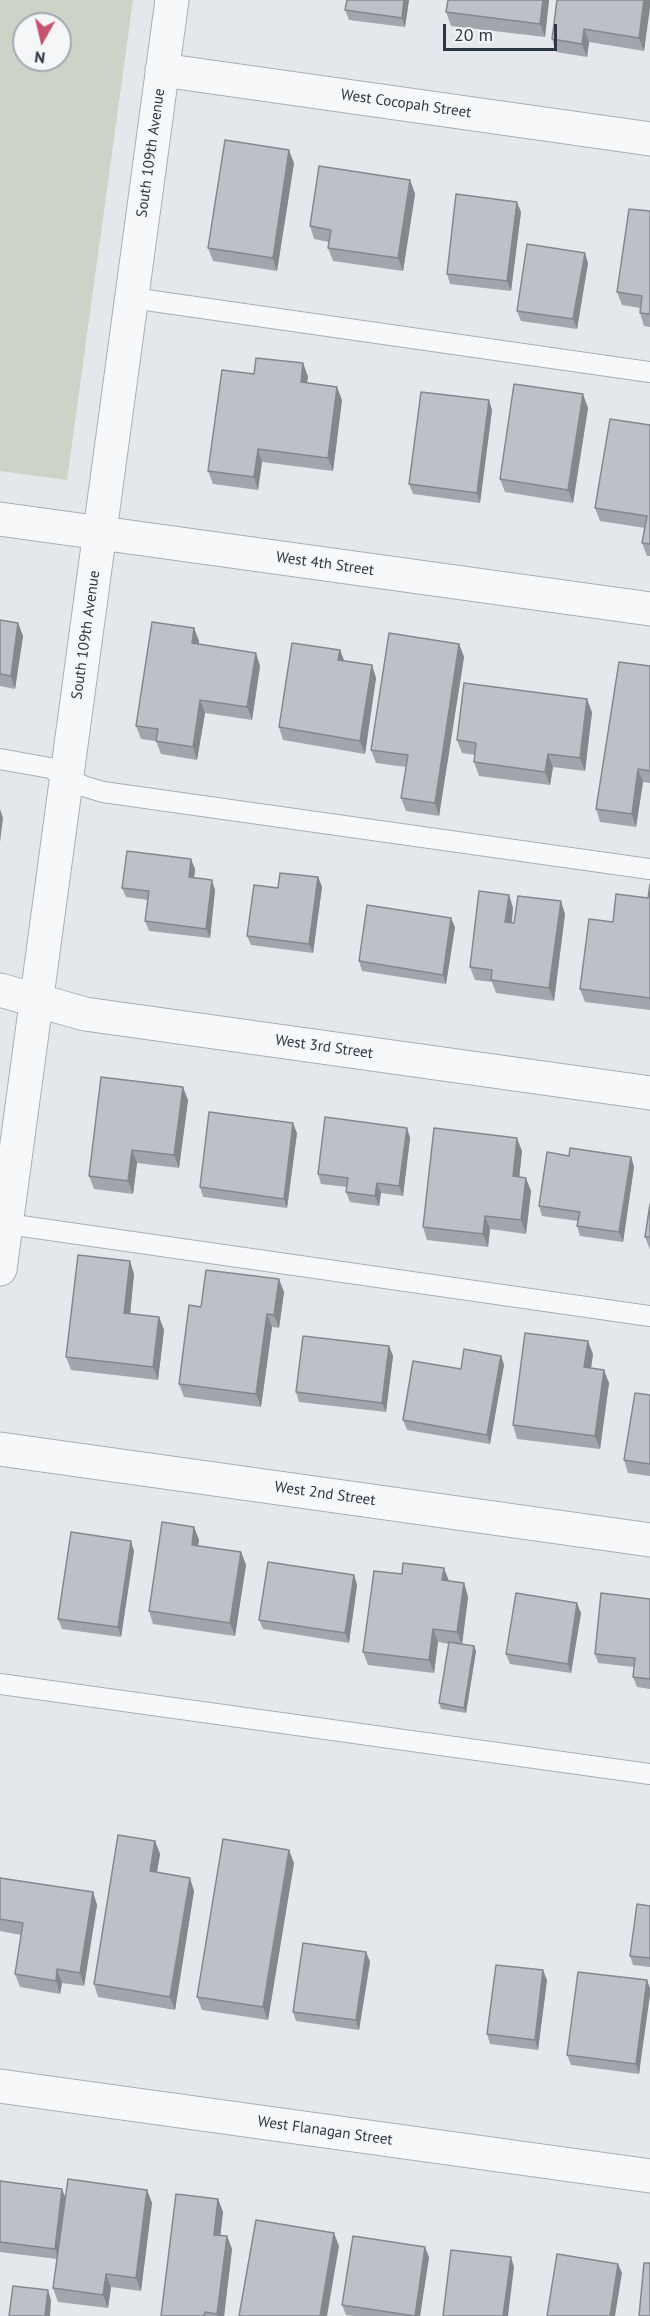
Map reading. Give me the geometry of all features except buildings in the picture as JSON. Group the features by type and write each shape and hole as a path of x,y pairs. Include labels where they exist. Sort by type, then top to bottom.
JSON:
{"street":[{"name":"South 109th Avenue","path":"0,1269 3,1224 36,1000 172,0"},
{"name":"West Cocopah Street","path":"162,70 650,138"},
{"name":"West 4th Street","path":"0,519 650,609"},
{"name":"West 3rd Street","path":"0,990 86,1014 650,1093"},
{"name":"West 2nd Street","path":"0,1449 650,1540"},
{"name":"West Flanagan Street","path":"0,2086 650,2176"}],"lane":[{"path":"132,298 650,372"},
{"path":"0,759 50,768 83,786 103,792 650,869"},
{"path":"3,1224 650,1316"},
{"path":"0,1684 650,1774"}],"green space":[{"path":"0,0 133,0 67,480 0,471"}]}
